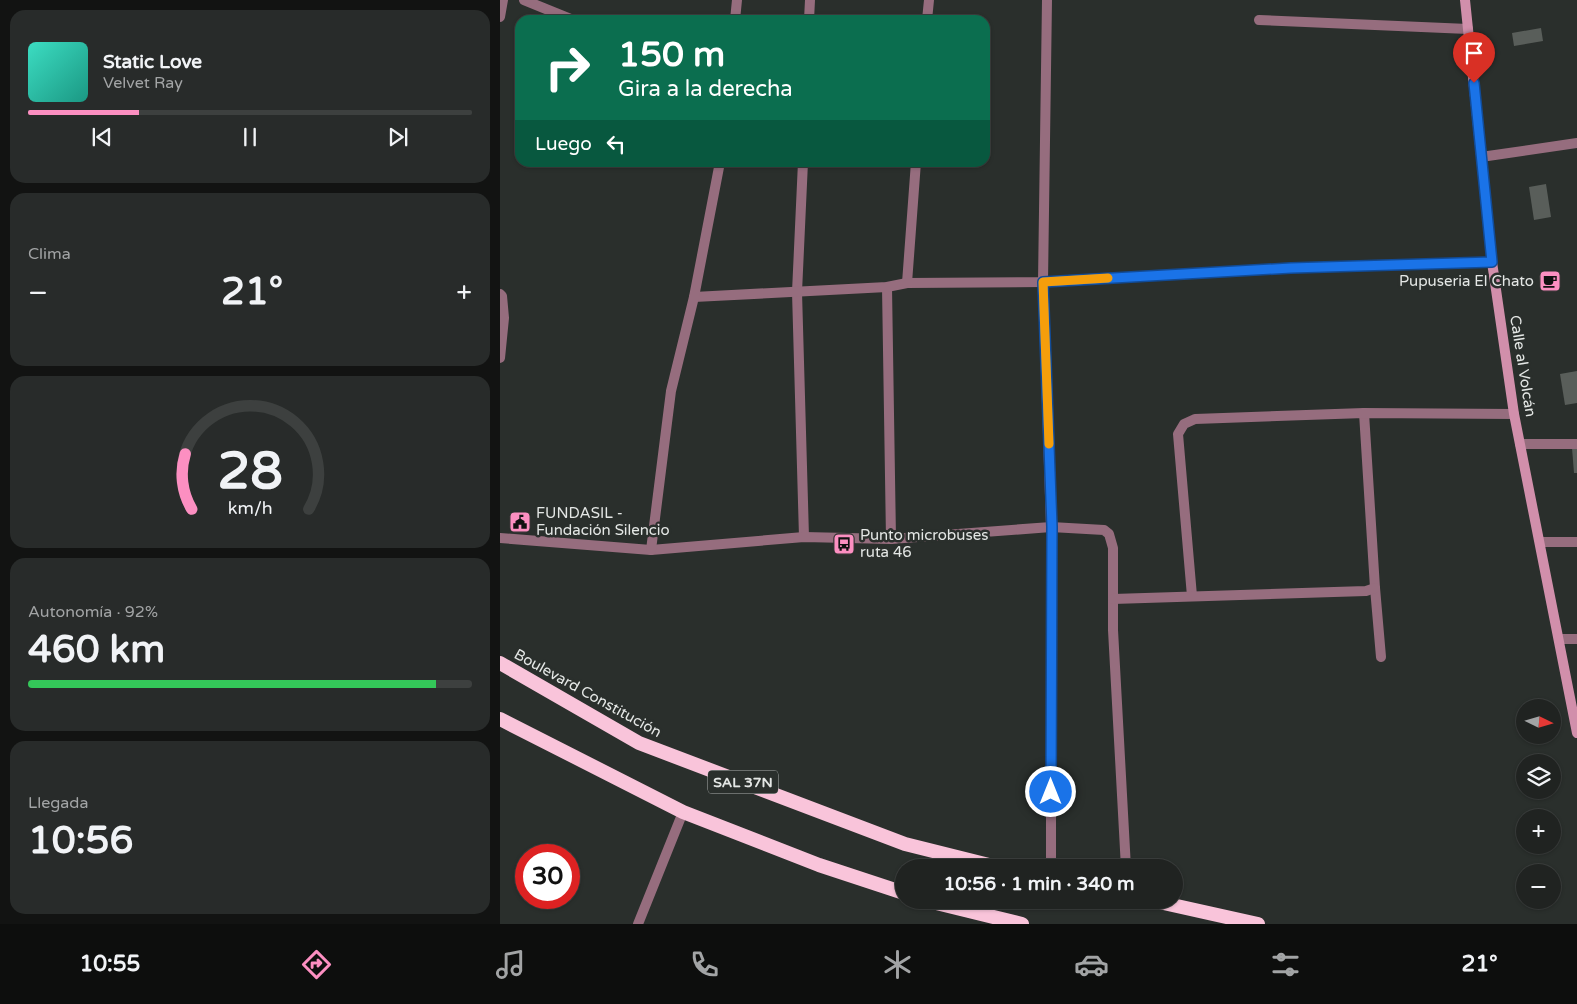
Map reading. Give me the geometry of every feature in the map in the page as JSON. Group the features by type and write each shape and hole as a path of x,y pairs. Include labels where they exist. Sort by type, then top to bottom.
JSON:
{"highway":[{"name":"Boulevard Constitución","path":"500,663 639,743 905,844 965,859"},
{"path":"500,719 683,812 819,865 895,890"},
{"path":"1183,907 1258,924"},
{"path":"961,909 1022,924"}],"main road":[{"name":"Calle al Volcán","path":"1465,0 1492,262 1514,414 1559,638 1574,701 1577,733"}],"street":[{"path":"500,17 503,0"},
{"path":"524,0 562,15"},
{"path":"736,15 737,0"},
{"path":"809,15 810,0"},
{"path":"928,15 929,0"},
{"path":"1048,0 1043,282 1052,527 1051,859"},
{"path":"1259,20 1468,28"},
{"path":"1481,156 1577,142"},
{"path":"651,550 671,391 694,297 719,167"},
{"path":"803,167 798,292 804,537"},
{"path":"907,283 916,167"},
{"path":"694,297 887,287 907,283 1043,282 1291,268 1492,262"},
{"path":"887,287 891,539"},
{"path":"500,294 502,296 504,318 500,358"},
{"path":"1364,413 1381,657"},
{"path":"1192,596 1178,434 1184,424 1195,419 1364,413 1514,414"},
{"path":"1520,444 1577,444"},
{"path":"500,538 651,550 804,537 891,539 1052,527 1104,530 1109,534 1113,548 1113,640 1125,859"},
{"path":"1540,542 1577,542"},
{"path":"1113,600 1366,591 1375,588"},
{"path":"1559,638 1577,639"},
{"path":"638,924 683,812"}],"building":[{"path":"1541,28 1543,41 1514,46 1512,33"},
{"path":"1546,184 1551,217 1534,220 1529,187"},
{"name":"Pupuseria El Chato","path":"1559,273 1560,287 1541,289 1539,276"},
{"path":"1577,371 1577,403 1565,405 1560,374"},
{"path":"1577,447 1577,473 1574,473 1572,448"}],"slow traffic":[{"path":"1049,444 1043,282 1108,278"}],"place":[{"name":"Pupuseria El Chato","path":"1550,281"},
{"name":"FUNDASIL - Fundación Silencio","path":"520,522"},
{"name":"Punto microbuses ruta 46","path":"844,544"}],"route":[{"path":"1051,792 1052,527 1043,282 1291,268 1492,262 1474,83"}]}
